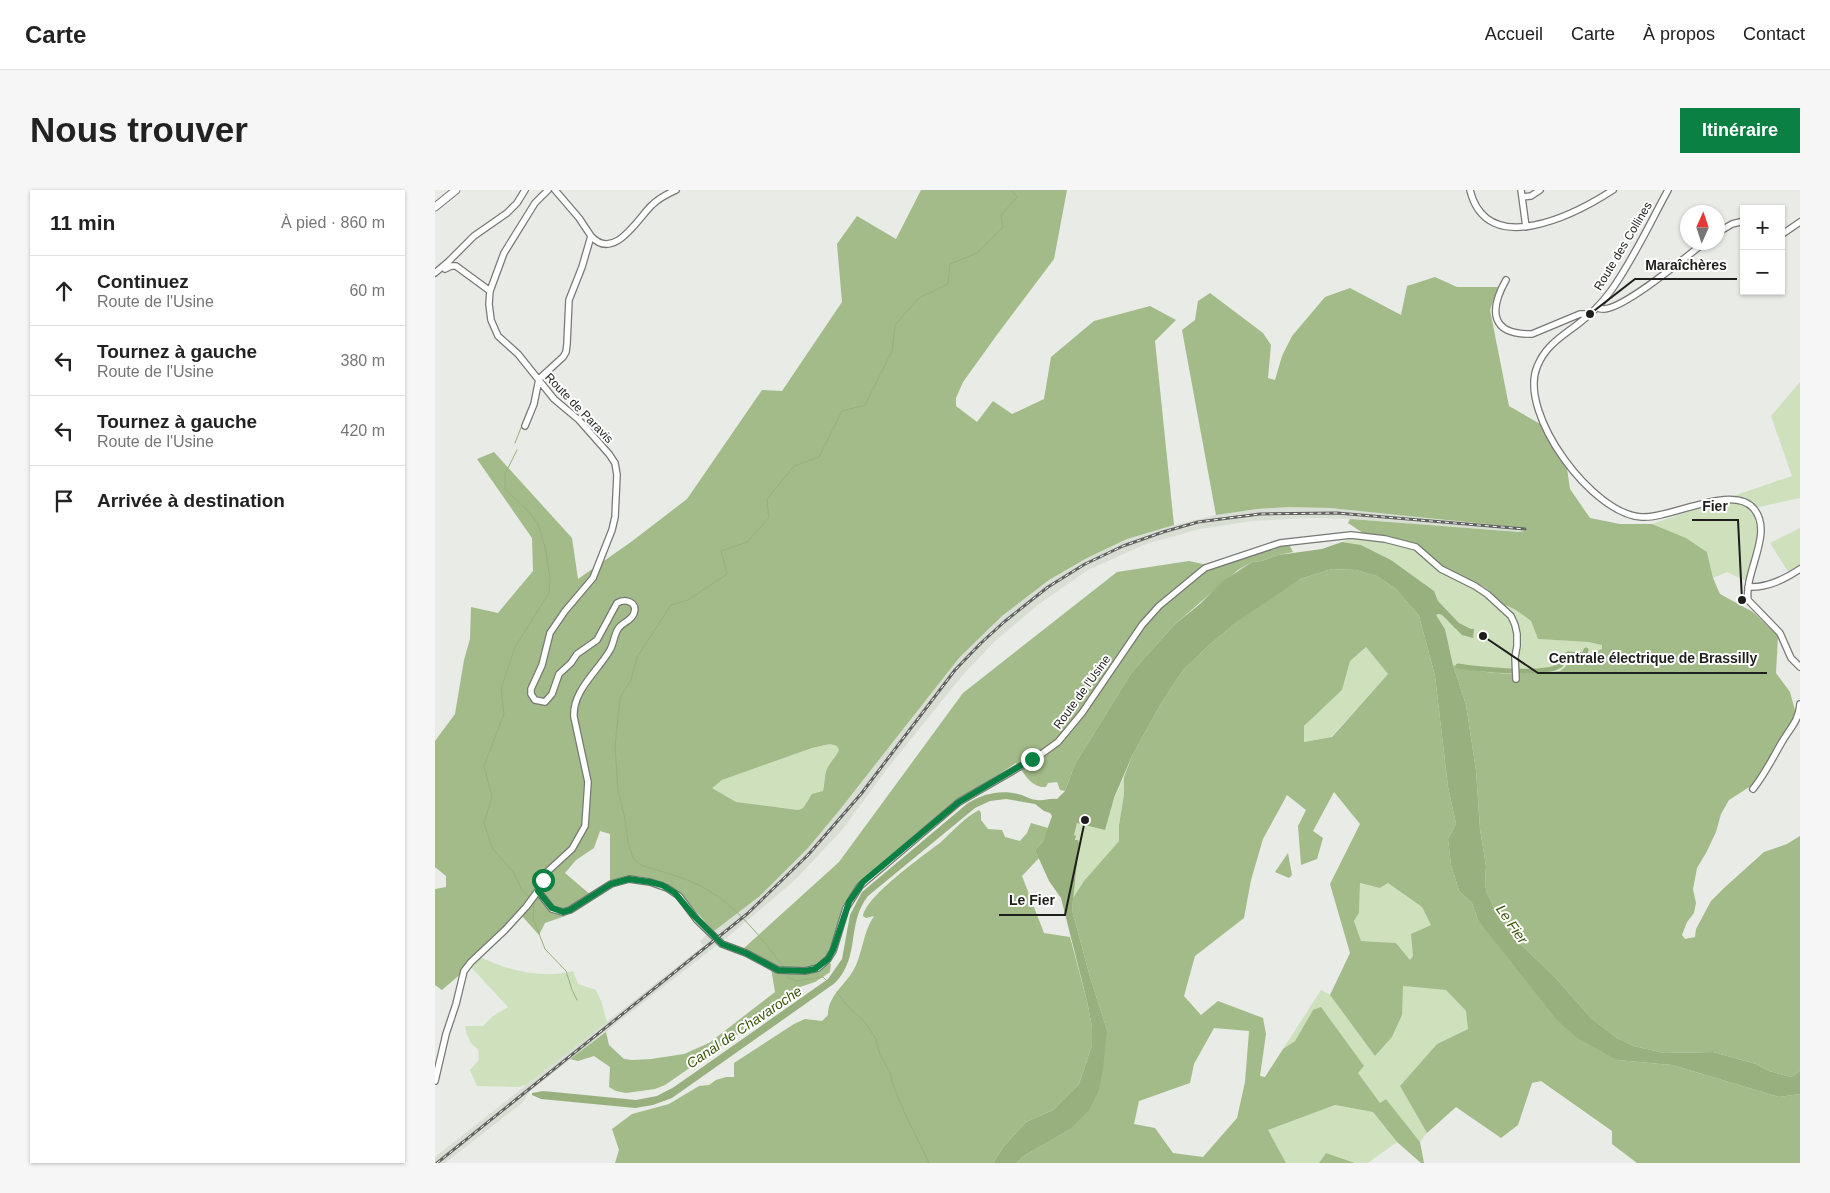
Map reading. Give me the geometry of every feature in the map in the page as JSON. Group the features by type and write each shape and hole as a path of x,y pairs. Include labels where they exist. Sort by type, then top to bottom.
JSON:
{"main road":[{"path":"435,207 456,190"}],"street":[{"path":"437,271 473,236 507,214 525,190"},
{"name":"Route de Paravis","path":"538,891 548,871 572,849 585,826 588,782 574,716 574,707 578,696 611,649 618,628 633,614 634,607 632,603 626,600 617,603 595,642 577,654 571,663 559,674 549,698 545,702 535,700 531,689 542,665 549,637 554,626 595,574 612,530 615,516 616,468 609,454 579,420 554,399 518,354 498,336 489,307 490,291 509,243 538,199 548,190"},
{"path":"555,190 579,218 591,236 603,244 615,242 634,226 653,204 676,190"},
{"path":"1470,190 1477,207 1485,216 1493,222 1510,228 1527,227 1579,210 1613,190"},
{"path":"1521,190 1527,227"},
{"path":"1522,197 1531,196 1540,190"},
{"name":"Route des Collines","path":"1668,190 1615,285 1590,314 1550,345 1540,359 1533,384 1535,401 1551,438 1571,469 1614,508 1641,518 1658,516 1729,499 1742,500 1750,504 1759,516 1761,528 1749,587"},
{"path":"1725,228 1740,222"},
{"path":"1785,232 1800,222"},
{"path":"525,426 534,404 539,380 566,352 569,300 583,267 591,236"},
{"path":"1597,306 1602,309 1607,308 1634,294 1694,250"},
{"path":"437,271 455,266 490,291"},
{"path":"1506,280 1497,298 1495,311 1499,324 1505,328 1525,334 1532,334 1580,314 1590,314"},
{"name":"Route de l'Usine","path":"538,891 552,908 563,912 570,910 611,884 629,879 662,885 675,893 694,916 722,944 746,953 778,970 805,971 818,968 828,959 833,950 849,902 863,882 959,802 1040,755 1058,742 1082,713 1142,625 1163,603 1205,568 1280,542 1351,535 1416,547 1441,569 1487,594 1511,616 1517,634 1515,674"},
{"path":"1800,569 1773,584 1749,587 1749,602 1780,633 1791,658 1800,666"},
{"path":"1753,789 1766,773 1782,742 1796,723 1800,704"},
{"path":"435,1082 445,1034 456,1004 464,971 511,924 538,891"}],"shaded area":[{"path":"921,190 1067,190 1054,259 963,382 956,398 956,406 977,422 993,401 1012,414 1044,399 1051,357 1094,321 1150,306 1176,320 1155,341 1174,525 1127,539 1087,558 1049,580 1002,616 959,658 808,848 760,896 714,931 679,894 659,881 633,876 610,881 610,834 600,831 594,848 576,860 565,873 592,896 565,916 545,923 539,935 522,916 442,990 435,985 435,889 446,887 446,876 435,867 435,741 455,714 464,660 470,639 471,607 498,613 533,571 532,538 477,459 494,452 572,538 578,579 631,542 687,499 762,390 782,391 842,302 837,244 857,216 896,239","holes":["830,744 837,746 839,750 825,774 823,791 812,794 803,808 798,810 736,802 712,788 722,780 812,748"]},
{"path":"1435,277 1457,287 1498,287 1490,310 1509,406 1542,425 1567,468 1570,489 1590,518 1620,524 1652,524 1686,538 1707,552 1713,578 1720,594 1753,612 1778,636 1776,673 1790,692 1796,714 1795,718 1777,743 1767,767 1754,784 1729,800 1721,814 1716,832 1697,868 1693,889 1696,903 1694,913 1687,922 1682,935 1685,939 1695,937 1696,929 1711,901 1764,852 1787,844 1800,836 1800,1071 1791,1077 1769,1071 1756,1064 1713,1052 1664,1053 1634,1046 1617,1038 1591,1018 1555,977 1516,940 1499,918 1485,885 1486,866 1480,829 1476,770 1466,705 1453,665 1466,669 1507,674 1560,671 1565,667 1570,658 1584,657 1602,649 1602,645 1588,642 1538,639 1531,621 1508,606 1495,604 1491,600 1490,591 1483,586 1444,568 1400,541 1363,533 1348,523 1350,519 1519,532 1525,531 1525,528 1330,508 1288,507 1216,515 1182,330 1195,320 1198,301 1210,293 1263,333 1271,345 1268,378 1275,380 1282,356 1292,336 1325,297 1350,288 1401,315 1407,286"},
{"path":"1800,382 1800,498 1750,509 1756,517 1759,533 1746,581 1727,572 1713,578 1707,552 1686,538 1652,524 1792,476 1771,416"},
{"path":"1288,507 1330,508 1526,528 1525,531 1519,532 1350,519 1309,518 1252,521 1199,529 1146,544 1088,570 1039,604 994,642 962,676 886,770 842,830 794,881 724,940 714,931 760,896 808,848 959,658 1002,616 1049,580 1087,558 1127,539 1216,515"},
{"path":"1800,528 1800,566 1789,573 1770,543"},
{"path":"1363,533 1417,546 1444,568 1490,591 1491,600 1495,604 1509,606 1517,610 1531,621 1538,639 1588,642 1602,645 1603,649 1584,657 1573,657 1562,669 1538,674 1493,673 1453,665 1445,629 1436,615 1442,615 1466,637 1471,629 1459,623 1438,601 1434,591 1391,560 1361,545 1342,542"},
{"name":"Le Fier","path":"1342,542 1361,545 1391,560 1434,591 1438,601 1459,623 1474,629 1473,638 1462,635 1442,615 1436,615 1445,629 1453,665 1466,705 1476,770 1480,829 1486,866 1485,885 1499,918 1516,940 1555,977 1591,1018 1617,1038 1634,1046 1664,1053 1713,1052 1756,1064 1769,1071 1791,1077 1800,1071 1800,1094 1779,1097 1672,1065 1617,1060 1576,1037 1557,1020 1478,920 1472,903 1459,891 1451,865 1448,839 1456,824 1448,787 1435,676 1419,616 1396,589 1377,576 1356,570 1332,569 1300,579 1237,622 1183,670 1159,707 1132,756 1114,798 1105,830 1077,823 1074,835 1076,836 1075,840 1078,840 1079,844 1072,910 1107,1030 1099,1090 1089,1110 1069,1130 1022,1157 1017,1163 993,1163 1004,1146 1026,1122 1053,1110 1079,1084 1092,1045 1092,1027 1087,1001 1061,898 1049,881 1035,850 1043,841 1052,816 1035,804 1006,799 990,801 975,808 868,896 857,918 848,962 843,973 835,983 672,1098 653,1105 635,1108 541,1099 532,1095 532,1093 543,1091 636,1100 657,1096 674,1087 828,979 842,959 850,915 862,892 968,803 987,794 1001,792 1015,793 1035,800 1057,799 1065,791 1075,764 1132,672 1175,624 1200,604 1223,581 1252,562 1262,561 1278,555 1322,549"},
{"path":"1289,544 1293,552 1252,562 1238,570 1175,624 1132,672 1075,764 1065,791 1060,790 1057,782 1048,783 1046,787 1032,783 1016,763 948,808 859,883 843,905 832,949 825,959 831,964 830,972 815,982 797,988 779,1006 665,1085 655,1089 626,1093 616,1091 609,1087 610,1067 594,1056 578,1061 570,1059 606,1032 609,1045 624,1059 651,1059 684,1054 709,1043 775,992 770,962 743,949 839,862 963,693 1117,572 1189,561 1217,567 1274,547"},
{"path":"1332,569 1356,570 1377,576 1396,589 1419,616 1435,676 1448,787 1456,824 1448,839 1451,865 1459,891 1472,903 1478,920 1617,1060 1672,1065 1779,1097 1800,1094 1800,1163 1637,1163 1612,1144 1612,1131 1541,1081 1532,1083 1518,1125 1501,1138 1456,1107 1427,1133 1400,1086 1437,1044 1468,1029 1466,1011 1446,990 1403,986 1402,1015 1392,1037 1375,1056 1330,995 1350,953 1330,884 1360,824 1334,792 1313,831 1323,838 1317,859 1301,865 1298,826 1306,810 1287,795 1263,839 1251,880 1244,918 1195,956 1184,996 1201,1015 1218,1001 1263,1018 1266,1034 1260,1076 1265,1077 1283,1049 1295,1041 1313,1010 1321,1007 1364,1066 1358,1073 1380,1103 1386,1099 1420,1142 1424,1163 1421,1163 1397,1142 1373,1112 1335,1105 1268,1130 1286,1163 1017,1163 1022,1157 1069,1130 1107,1030 1072,910 1073,898 1084,881 1119,841 1124,777 1132,756 1159,707 1183,670 1237,622 1300,579","holes":["1366,647 1388,674 1332,737 1304,742 1304,726 1342,690 1350,661","1360,883 1380,888 1388,883 1422,907 1431,925 1411,934 1413,956 1410,960 1396,943 1361,941 1354,921 1359,913","1214,1028 1249,1031 1245,1082 1237,1118 1203,1157 1173,1153 1155,1128 1134,1124 1139,1101 1190,1083 1194,1064"]},
{"path":"1366,647 1388,674 1331,737 1304,742 1304,726 1342,690 1350,661"},
{"path":"830,744 837,746 839,750 827,769 823,791 809,798 803,808 798,810 736,802 711,788 722,780 812,748"},
{"path":"1124,777 1119,841 1084,881 1073,898 1079,844 1074,835 1077,822 1114,799"},
{"path":"979,810 981,820 988,829 1002,830 1005,837 1020,841 1027,833 1031,823 1048,828 1043,841 1035,850 1039,858 1022,876 1044,933 1070,937 1092,1027 1092,1045 1079,1084 1053,1110 1026,1122 1004,1146 993,1163 615,1163 619,1150 612,1129 632,1114 669,1104 699,1086 709,1085 716,1080 726,1077 734,1077 734,1063 794,1024 805,1019 822,1021 828,1015 831,1002 853,971 859,958 867,930 874,916 866,918 863,916 867,907 897,876"},
{"path":"1288,853 1292,875 1289,878 1275,872"},
{"path":"1360,883 1380,888 1388,883 1422,907 1431,925 1412,934 1413,956 1410,960 1396,943 1361,941 1354,921 1359,913"},
{"path":"707,934 717,945 530,1091 522,1103 445,1163 435,1163 435,1157 703,946 700,941"},
{"path":"480,957 514,970 538,974 573,971 578,984 596,990 607,1022 526,1085 519,1087 477,1086 470,1070 479,1060 478,1049 470,1042 465,1026 483,1026 493,1016 508,1007 470,966"},
{"path":"1402,986 1446,990 1466,1011 1468,1029 1437,1044 1400,1086 1427,1133 1420,1142 1386,1099 1380,1103 1357,1073 1364,1066 1313,1010 1295,1041 1283,1049 1321,990 1330,995 1375,1056 1392,1037 1402,1015"},
{"path":"1335,1105 1373,1112 1397,1142 1368,1163 1355,1163 1326,1153 1319,1163 1286,1163 1268,1130"},
{"path":"1326,1153 1355,1163 1319,1163"}],"waterway":[{"path":"783,966 739,914 718,897 700,885 641,865 633,858 618,790 615,746 620,698 631,680 637,657 671,605 688,600 727,574 721,551 747,542 769,518 767,499 794,466 819,457 842,411 865,405 892,351 895,325 919,298 948,284 950,264 977,253 1003,227 1001,215 1017,197 1012,190"},
{"path":"515,443 532,400"},
{"path":"517,450 505,474 505,489 530,513 538,524 546,551 550,579 549,593 515,647 501,689 504,714 484,766 492,797 484,823 492,848 514,873 522,890 529,897"},
{"path":"1458,666 1510,671 1540,671 1559,666 1568,654 1584,655 1586,650"},
{"path":"534,903 533,918 545,949 566,971 577,1000"},
{"name":"Canal de Chavaroche","path":"787,977 796,981 823,977 826,980"},
{"path":"837,992 848,1007 864,1021 876,1039 880,1055 890,1072 905,1114 929,1163"}],"railway":[{"path":"437,1163 747,914 808,855 861,794 955,670 981,643 1048,587 1085,564 1123,546 1163,532 1198,522 1260,514 1337,513 1525,529"}],"place":[{"name":"Maraîchères","path":"1590,314"},
{"name":"Fier","path":"1742,600"},
{"name":"Centrale électrique de Brassilly","path":"1483,636"},
{"name":"Le Fier","path":"1085,820"}],"route":[{"path":"543,880 538,891 557,912 568,911 598,890 623,880 633,879 656,883 672,890 679,896 694,916 722,944 746,953 778,970 812,970 818,968 828,959 838,940 849,902 863,882 959,802 1032,759"}]}
